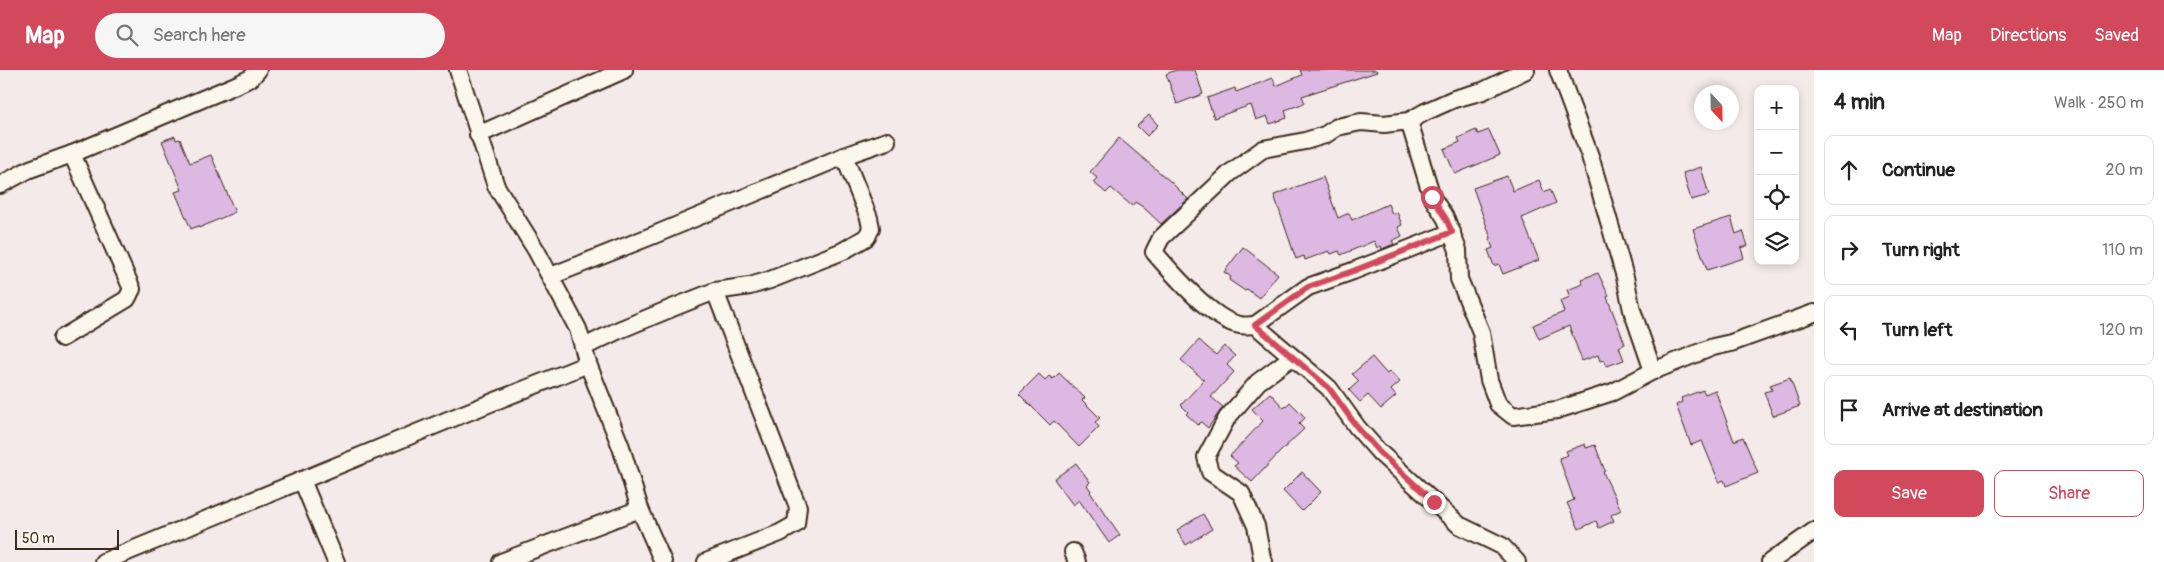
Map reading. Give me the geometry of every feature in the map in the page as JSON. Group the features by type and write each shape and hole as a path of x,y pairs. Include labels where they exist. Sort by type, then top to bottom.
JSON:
{"street":[{"path":"0,185 30,169 72,154 238,84 250,78 258,70"},
{"path":"458,70 496,186 551,276 578,329 588,364 621,447 640,510 663,562"},
{"path":"478,135 624,70"},
{"path":"1452,232 1308,287 1255,325 1239,325 1224,318 1192,295 1154,252 1161,238 1230,173 1263,149 1325,135 1337,127 1361,122 1384,124 1409,121 1454,99 1483,92 1526,70"},
{"path":"1558,70 1590,156 1625,277 1632,310 1653,371"},
{"path":"1409,121 1410,130 1432,197 1446,219 1458,250 1459,279 1481,332 1489,380 1498,404 1513,416 1557,410 1612,392 1653,371 1712,347 1731,343 1814,313"},
{"path":"551,276 654,236 844,156 887,141"},
{"path":"62,338 127,299 132,288 72,154"},
{"path":"584,347 619,330 715,292 750,286 770,280 843,251 867,237 871,228 870,218 844,156"},
{"path":"706,562 780,534 796,524 798,507 715,292"},
{"path":"1255,325 1329,388 1357,427 1379,452 1459,526 1502,546 1517,562"},
{"path":"1264,562 1256,526 1241,493 1210,472 1206,457 1227,418 1258,382 1292,358"},
{"path":"103,562 588,364"},
{"path":"302,480 336,562"},
{"path":"506,561 640,510"},
{"path":"1770,562 1814,531"}],"building":[{"path":"1176,70 1195,70 1203,94 1177,104 1166,74"},
{"path":"1300,70 1376,70 1377,72 1302,96 1305,103 1285,110 1287,118 1270,124 1267,116 1256,120 1251,105 1214,118 1207,98 1235,88 1236,92 1273,78 1276,86 1302,75"},
{"path":"1149,115 1158,125 1147,136 1137,126"},
{"path":"1476,130 1478,134 1489,130 1500,155 1455,174 1444,149 1460,142 1458,138"},
{"path":"175,136 176,140 180,139 190,163 211,155 235,212 199,228 198,226 191,229 175,192 182,190 162,141"},
{"path":"1119,138 1188,199 1161,224 1135,202 1132,206 1111,188 1106,193 1093,182 1097,178 1090,172"},
{"path":"1701,167 1709,195 1691,200 1683,173"},
{"path":"1507,176 1513,191 1539,180 1544,192 1550,189 1556,203 1522,218 1539,260 1503,274 1499,264 1494,266 1488,250 1493,248 1489,239 1491,238 1473,188"},
{"path":"1323,177 1338,218 1349,213 1352,220 1388,204 1392,214 1397,212 1402,225 1398,227 1402,236 1392,241 1394,244 1382,249 1381,246 1377,248 1374,241 1341,255 1339,251 1331,254 1329,251 1305,260 1304,256 1296,259 1274,195"},
{"path":"1731,217 1736,234 1743,231 1748,246 1741,248 1744,258 1707,270 1693,229"},
{"path":"1243,247 1278,274 1259,298 1247,289 1245,291 1229,280 1231,277 1224,272"},
{"path":"1598,273 1609,296 1607,297 1625,344 1619,347 1624,360 1607,366 1604,360 1600,361 1598,355 1582,361 1569,326 1539,339 1533,325 1564,312 1560,301 1570,297 1567,290 1583,284 1581,279"},
{"path":"1199,340 1216,355 1224,346 1235,356 1227,365 1234,372 1211,397 1223,407 1208,428 1201,422 1198,425 1186,414 1188,412 1181,405 1204,380 1181,360"},
{"path":"1372,357 1387,374 1390,371 1400,382 1391,390 1396,396 1381,409 1368,395 1360,402 1349,390 1359,381 1352,374"},
{"path":"1059,373 1085,398 1082,400 1100,418 1095,422 1099,427 1079,447 1054,421 1050,425 1019,394 1039,374 1045,380 1049,376 1053,379"},
{"path":"1790,378 1800,406 1773,416 1764,392 1772,390 1770,385"},
{"path":"1703,390 1705,394 1715,390 1734,441 1743,437 1758,473 1726,486 1724,480 1719,482 1702,441 1691,445 1676,405 1682,402 1681,398"},
{"path":"1270,393 1284,408 1290,402 1302,414 1305,418 1299,424 1304,429 1252,482 1234,466 1238,463 1230,456 1263,421 1252,409"},
{"path":"1585,444 1586,448 1595,445 1605,471 1603,472 1621,510 1611,515 1614,521 1599,528 1596,521 1579,529 1567,503 1574,500 1559,458 1568,455 1566,451"},
{"path":"1076,463 1090,482 1087,485 1090,492 1120,535 1109,543 1079,500 1073,505 1054,479"},
{"path":"1302,472 1321,492 1302,511 1283,491"},
{"path":"1203,514 1212,529 1186,545 1177,530"}],"route":[{"path":"1432,197 1452,232 1308,287 1255,325 1329,388 1357,427 1379,452 1434,502"}]}
